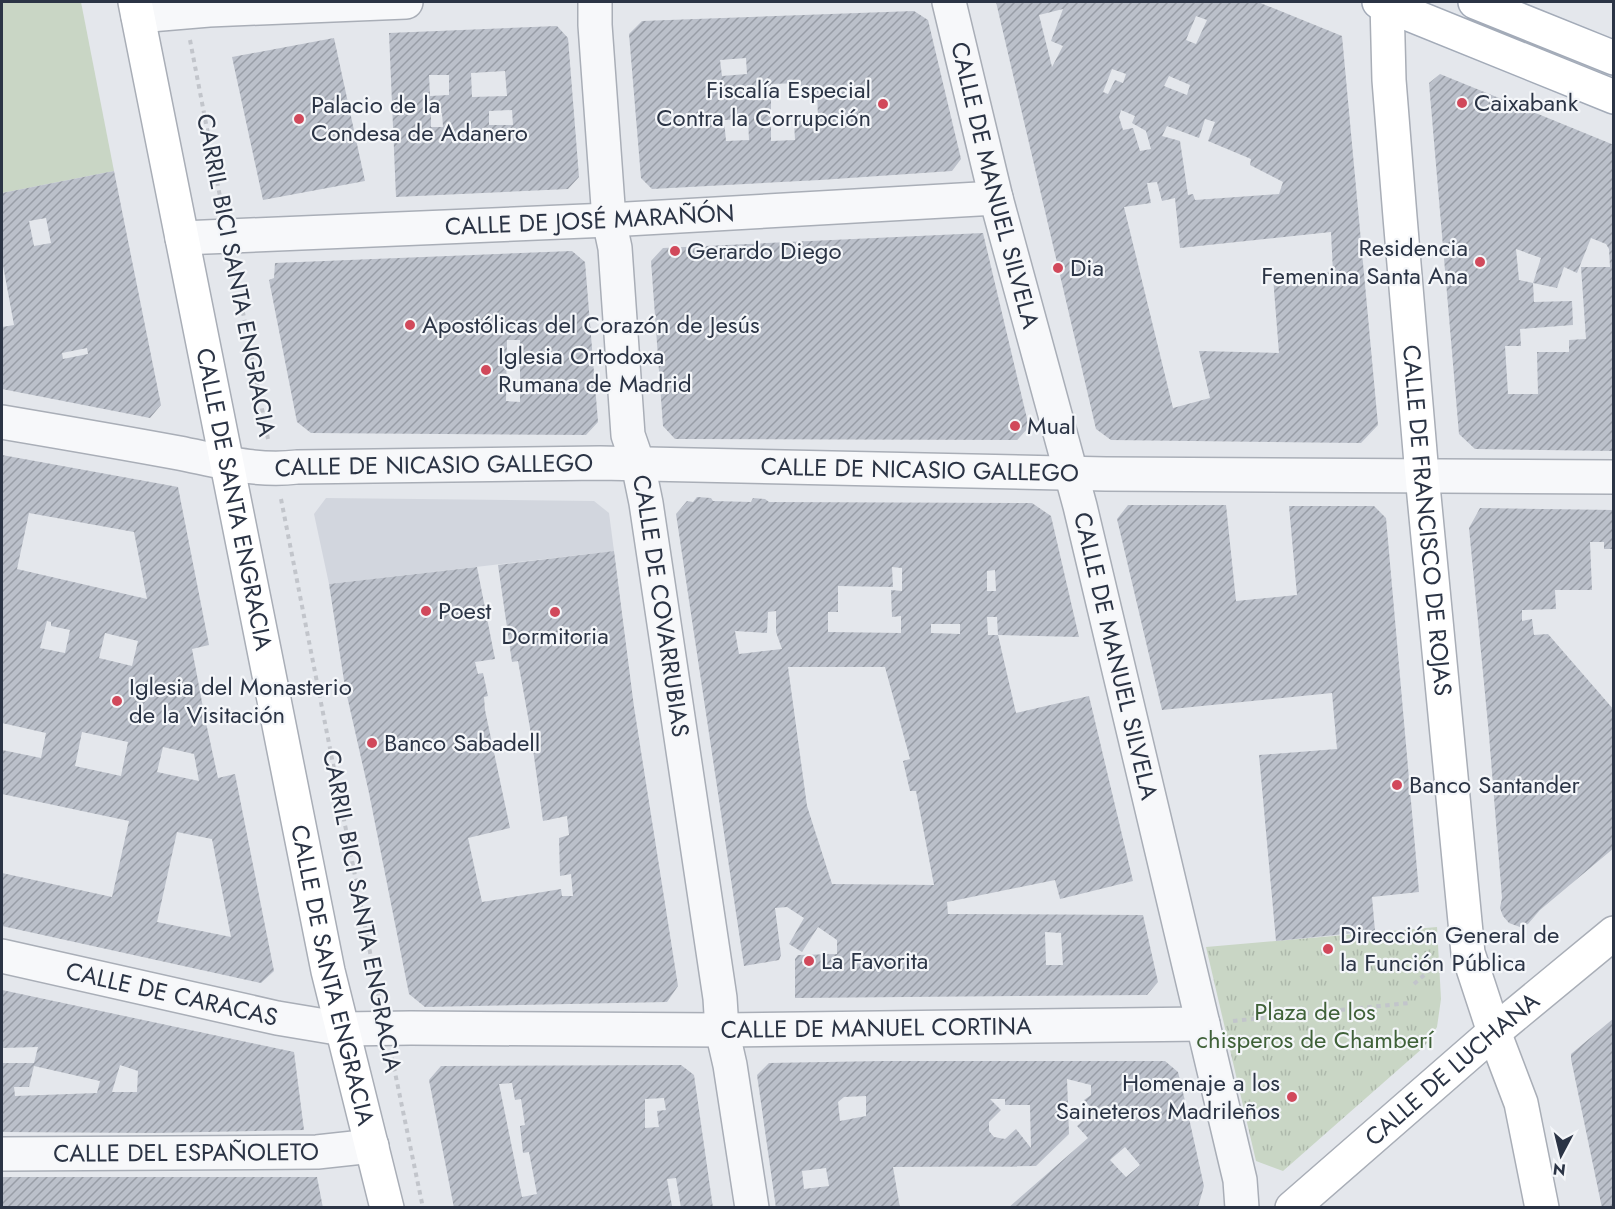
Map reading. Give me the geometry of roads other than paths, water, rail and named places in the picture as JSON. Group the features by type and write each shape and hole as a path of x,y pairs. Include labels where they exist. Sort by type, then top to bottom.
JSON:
{"street":[{"path":"136,9 209,10 406,2"},
{"name":"CALLE DE COVARRUBIAS","path":"595,2 609,220 615,248 628,435 638,464 648,515 720,998 722,1030 730,1065 752,1208"},
{"name":"CALLE DE MANUEL SILVELA","path":"949,2 996,198 1080,506 1240,1180 1242,1208"},
{"path":"1384,2 1614,97"},
{"name":"CALLE DE FRANCISCO DE ROJAS","path":"1384,2 1422,475 1468,954 1521,1103 1542,1208"},
{"path":"1475,2 1614,58"},
{"name":"CALLE DE SANTA ENGRACIA","path":"136,9 328,972 387,1208"},
{"name":"CALLE DE JOSÉ MARAÑÓN","path":"182,237 609,220 996,198"},
{"name":"CALLE DE NICASIO GALLEGO","path":"2,422 180,453 227,464 275,470 297,467 638,464 1070,473 1614,477"},
{"name":"CALLE DE LUCHANA","path":"1292,1208 1494,1032 1614,933"},
{"name":"CALLE DE CARACAS","path":"2,956 277,1018 343,1029"},
{"name":"CALLE DE MANUEL CORTINA","path":"343,1029 722,1030 1203,1024"},
{"name":"CALLE DEL ESPAÑOLETO","path":"2,1154 317,1152 372,1146"}],"place":[{"name":"Caixabank","path":"1462,103"},
{"name":"Fiscalía Especial Contra la Corrupción","path":"883,104"},
{"name":"Palacio de la Condesa de Adanero","path":"299,119"},
{"name":"Gerardo Diego","path":"675,251"},
{"name":"Residencia Femenina Santa Ana","path":"1480,262"},
{"name":"Dia","path":"1058,268"},
{"name":"Apostólicas del Corazón de Jesús","path":"410,325"},
{"name":"Iglesia Ortodoxa Rumana de Madrid","path":"486,370"},
{"name":"Mual","path":"1015,426"},
{"name":"Poest","path":"426,611"},
{"name":"Dormitoria","path":"555,612"},
{"name":"Iglesia del Monasterio de la Visitación","path":"117,701"},
{"name":"Banco Sabadell","path":"372,743"},
{"name":"Banco Santander","path":"1397,785"},
{"name":"Dirección General de la Función Pública","path":"1328,949"},
{"name":"La Favorita","path":"809,961"},
{"name":"Homenaje a los Saineteros Madrileños","path":"1292,1097"}],"park label":[{"name":"Plaza de los chisperos de Chamberí","path":"1315,1026"}]}
